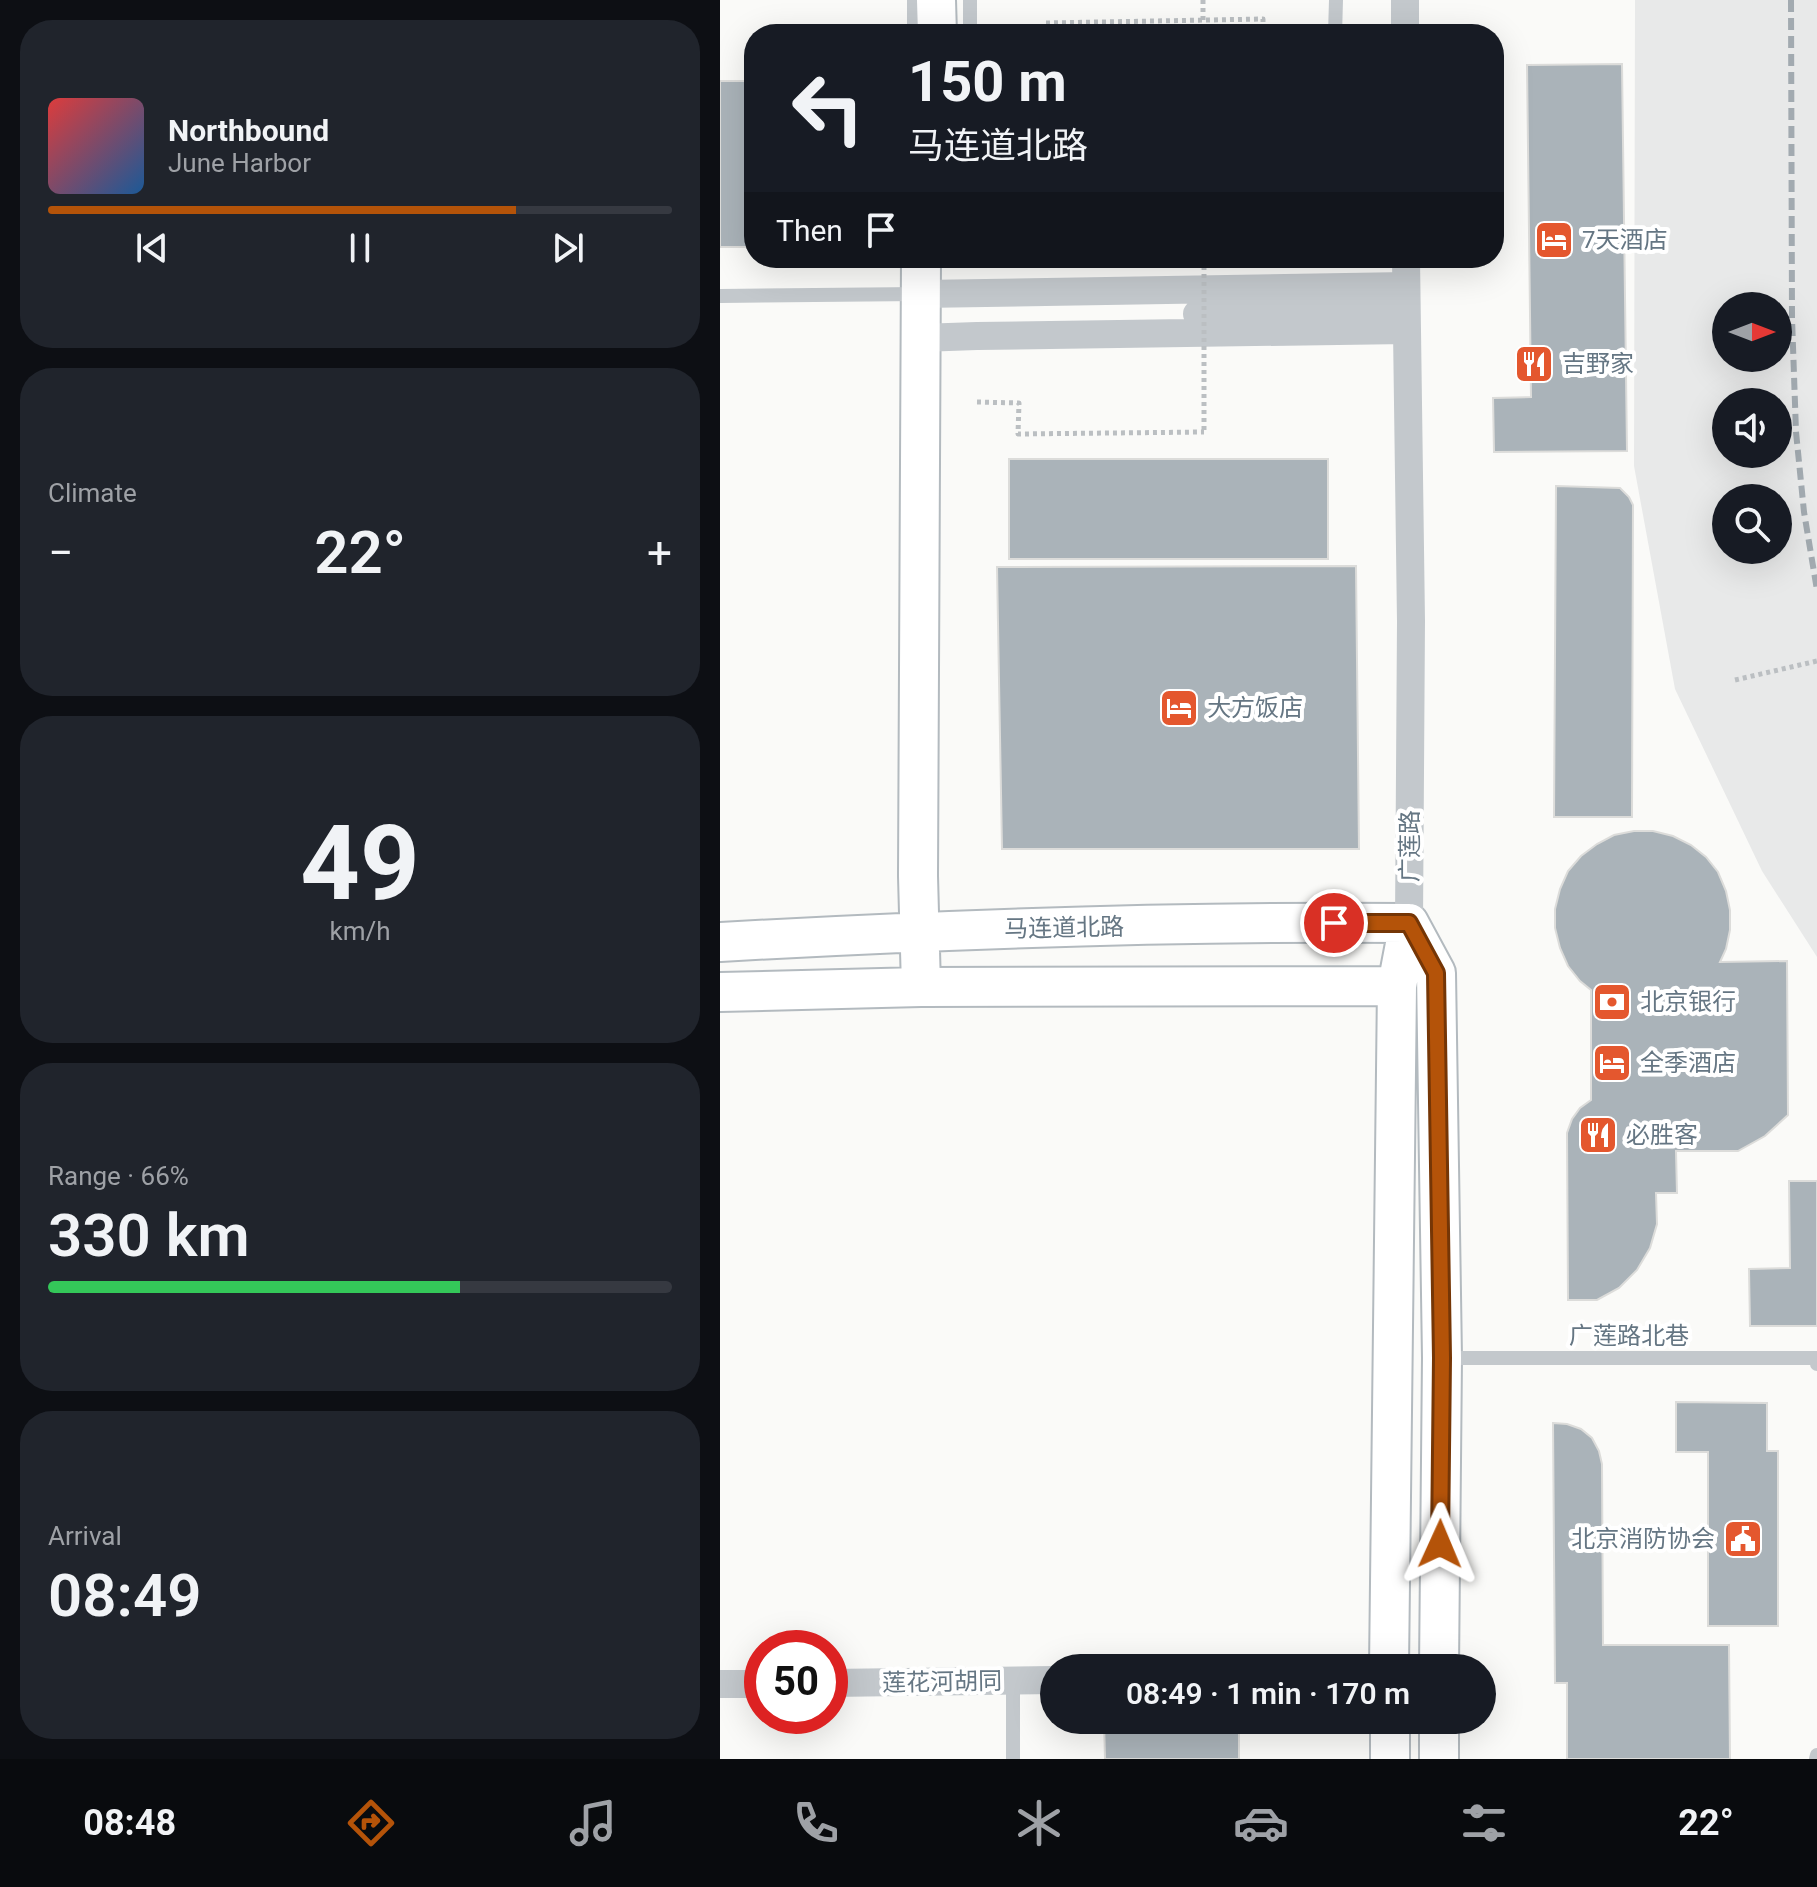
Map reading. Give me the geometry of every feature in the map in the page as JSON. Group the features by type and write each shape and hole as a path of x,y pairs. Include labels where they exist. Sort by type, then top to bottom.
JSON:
{"main road":[{"path":"936,0 937,24"},
{"path":"921,987 918,876 926,288"},
{"name":"马连道北路","path":"720,942 919,931 1309,922 1409,923"},
{"path":"1389,1654 1397,986 1409,923"},
{"name":"广莲路","path":"1409,923 1436,973 1442,1358 1439,1654"},
{"path":"720,992 921,987 1397,986"},
{"path":"1390,1734 1390,1759"},
{"path":"1439,1734 1439,1759"}],"street":[{"path":"1405,0 1405,24"},
{"path":"926,288 1406,296"},
{"path":"926,288 977,336 1406,296"},
{"name":"广莲路","path":"1406,296 1411,621 1409,923"},
{"name":"莲花河胡同","path":"848,1683 1040,1681"},
{"path":"720,1684 744,1684"}],"lane":[{"path":"914,0 914,24"},
{"path":"970,0 970,24"},
{"path":"1335,24 1336,0"},
{"path":"720,296 926,288"},
{"name":"广莲路北巷","path":"1442,1358 1817,1358 1817,1364"},
{"path":"1013,1682 1013,1759"}],"path":[{"path":"1203,0 1203,24"},
{"path":"1046,23 1263,19 1263,24"},
{"path":"977,402 1019,403 1018,434 1204,432 1204,268"},
{"path":"1735,680 1817,661"}],"shaded area":[{"path":"1635,0 1817,0 1817,957 1762,871 1675,689 1634,466"}],"building":[{"path":"1622,64 1627,451 1494,452 1493,398 1531,397 1527,65"},
{"path":"720,81 744,81 744,247 720,247"},
{"path":"1009,459 1328,459 1328,559 1009,559"},
{"path":"1556,486 1620,488 1633,505 1632,817 1554,817"},
{"name":"大方饭店","path":"1356,566 1359,849 1002,849 997,567"},
{"path":"1653,831 1673,836 1706,857 1718,872 1730,910 1730,930 1720,962 1787,961 1788,1115 1765,1136 1738,1151 1676,1151 1677,1193 1656,1193 1657,1224 1650,1248 1637,1270 1619,1288 1597,1300 1568,1300 1567,1133 1580,1108 1591,1100 1591,990 1568,966 1560,948 1555,928 1555,909 1568,871 1581,856 1614,835"},
{"path":"1789,1181 1817,1181 1817,1326 1750,1326 1749,1269 1790,1268"},
{"name":"北京消防协会","path":"1676,1402 1767,1403 1767,1451 1778,1451 1778,1626 1708,1626 1708,1452 1676,1452"},
{"path":"1553,1423 1581,1429 1592,1438 1602,1464 1603,1645 1729,1645 1730,1759 1567,1759 1567,1683 1555,1683"},
{"path":"1104,1734 1239,1734 1239,1759 1105,1759"}],"railway":[{"path":"1791,0 1792,318 1796,432 1804,512 1817,590"}],"place":[{"name":"7天酒店","path":"1554,240"},
{"name":"吉野家","path":"1534,364"},
{"name":"大方饭店","path":"1179,708"},
{"name":"北京银行","path":"1612,1002"},
{"name":"全季酒店","path":"1612,1063"},
{"name":"必胜客","path":"1598,1135"},
{"name":"北京消防协会","path":"1743,1539"}],"route":[{"path":"1334,923 1409,923 1436,973 1442,1358 1440,1544"}]}
